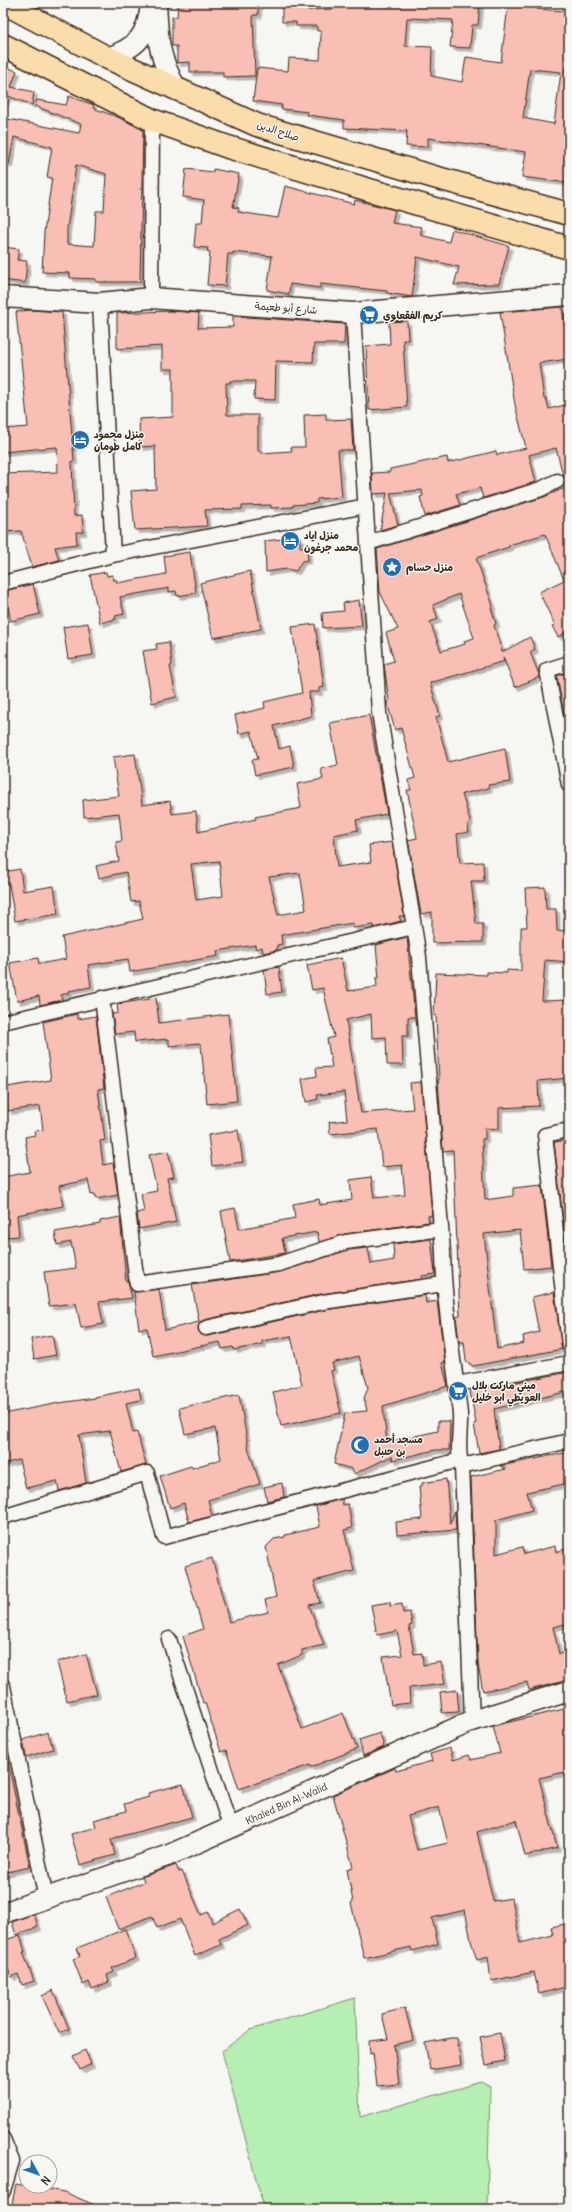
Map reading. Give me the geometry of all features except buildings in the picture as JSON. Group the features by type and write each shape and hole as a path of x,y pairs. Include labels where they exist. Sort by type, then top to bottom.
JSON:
{"highway":[{"name":"صلاح الدين","path":"4,3 108,58 257,125 316,144 569,214"},
{"path":"3,45 152,120 228,147 352,185 569,248"}],"street":[{"path":"108,58 124,52 140,40 147,27 151,3"},
{"path":"156,3 159,43 164,65 177,90"},
{"path":"151,298 152,120"},
{"name":"شارع أبو طعيمة","path":"3,298 100,303 151,298 353,313 569,295"},
{"path":"100,303 113,555"},
{"path":"353,313 379,712 420,965 441,1229 443,1284 449,1344 457,1384 461,1425 461,1463 472,1721"},
{"path":"368,543 541,488 557,481"},
{"path":"3,583 113,555 366,506"},
{"path":"569,662 546,670 569,785"},
{"path":"3,1022 414,927"},
{"path":"102,998 137,1284 279,1264 346,1242 441,1229"},
{"path":"569,1130 545,1135 569,1345"},
{"path":"206,1328 323,1302 443,1284"},
{"path":"457,1384 569,1363"},
{"path":"3,1517 147,1473 164,1537 461,1463 569,1441"},
{"path":"169,1639 232,1829"},
{"path":"3,1686 46,1899"},
{"name":"Khaled Bin Al-Walid","path":"3,1913 167,1856 232,1829 315,1789 472,1721 569,1691"},
{"path":"3,2139 12,2161 3,2191"}],"green space":[{"path":"355,1998 360,2117 481,2082 490,2087 487,2209 264,2209 222,2051 250,2030"}],"place":[{"name":"كريم الفقعاوي","path":"369,315"},
{"name":"منزل محمود كامل طومان","path":"80,440"},
{"name":"منزل اياد محمد جرغون","path":"290,541"},
{"name":"منزل حسام","path":"392,567"},
{"name":"ميني ماركت بلال العويطي ابو خليل","path":"458,1391"},
{"name":"مسجد أحمد بن حنبل","path":"360,1445"}]}
